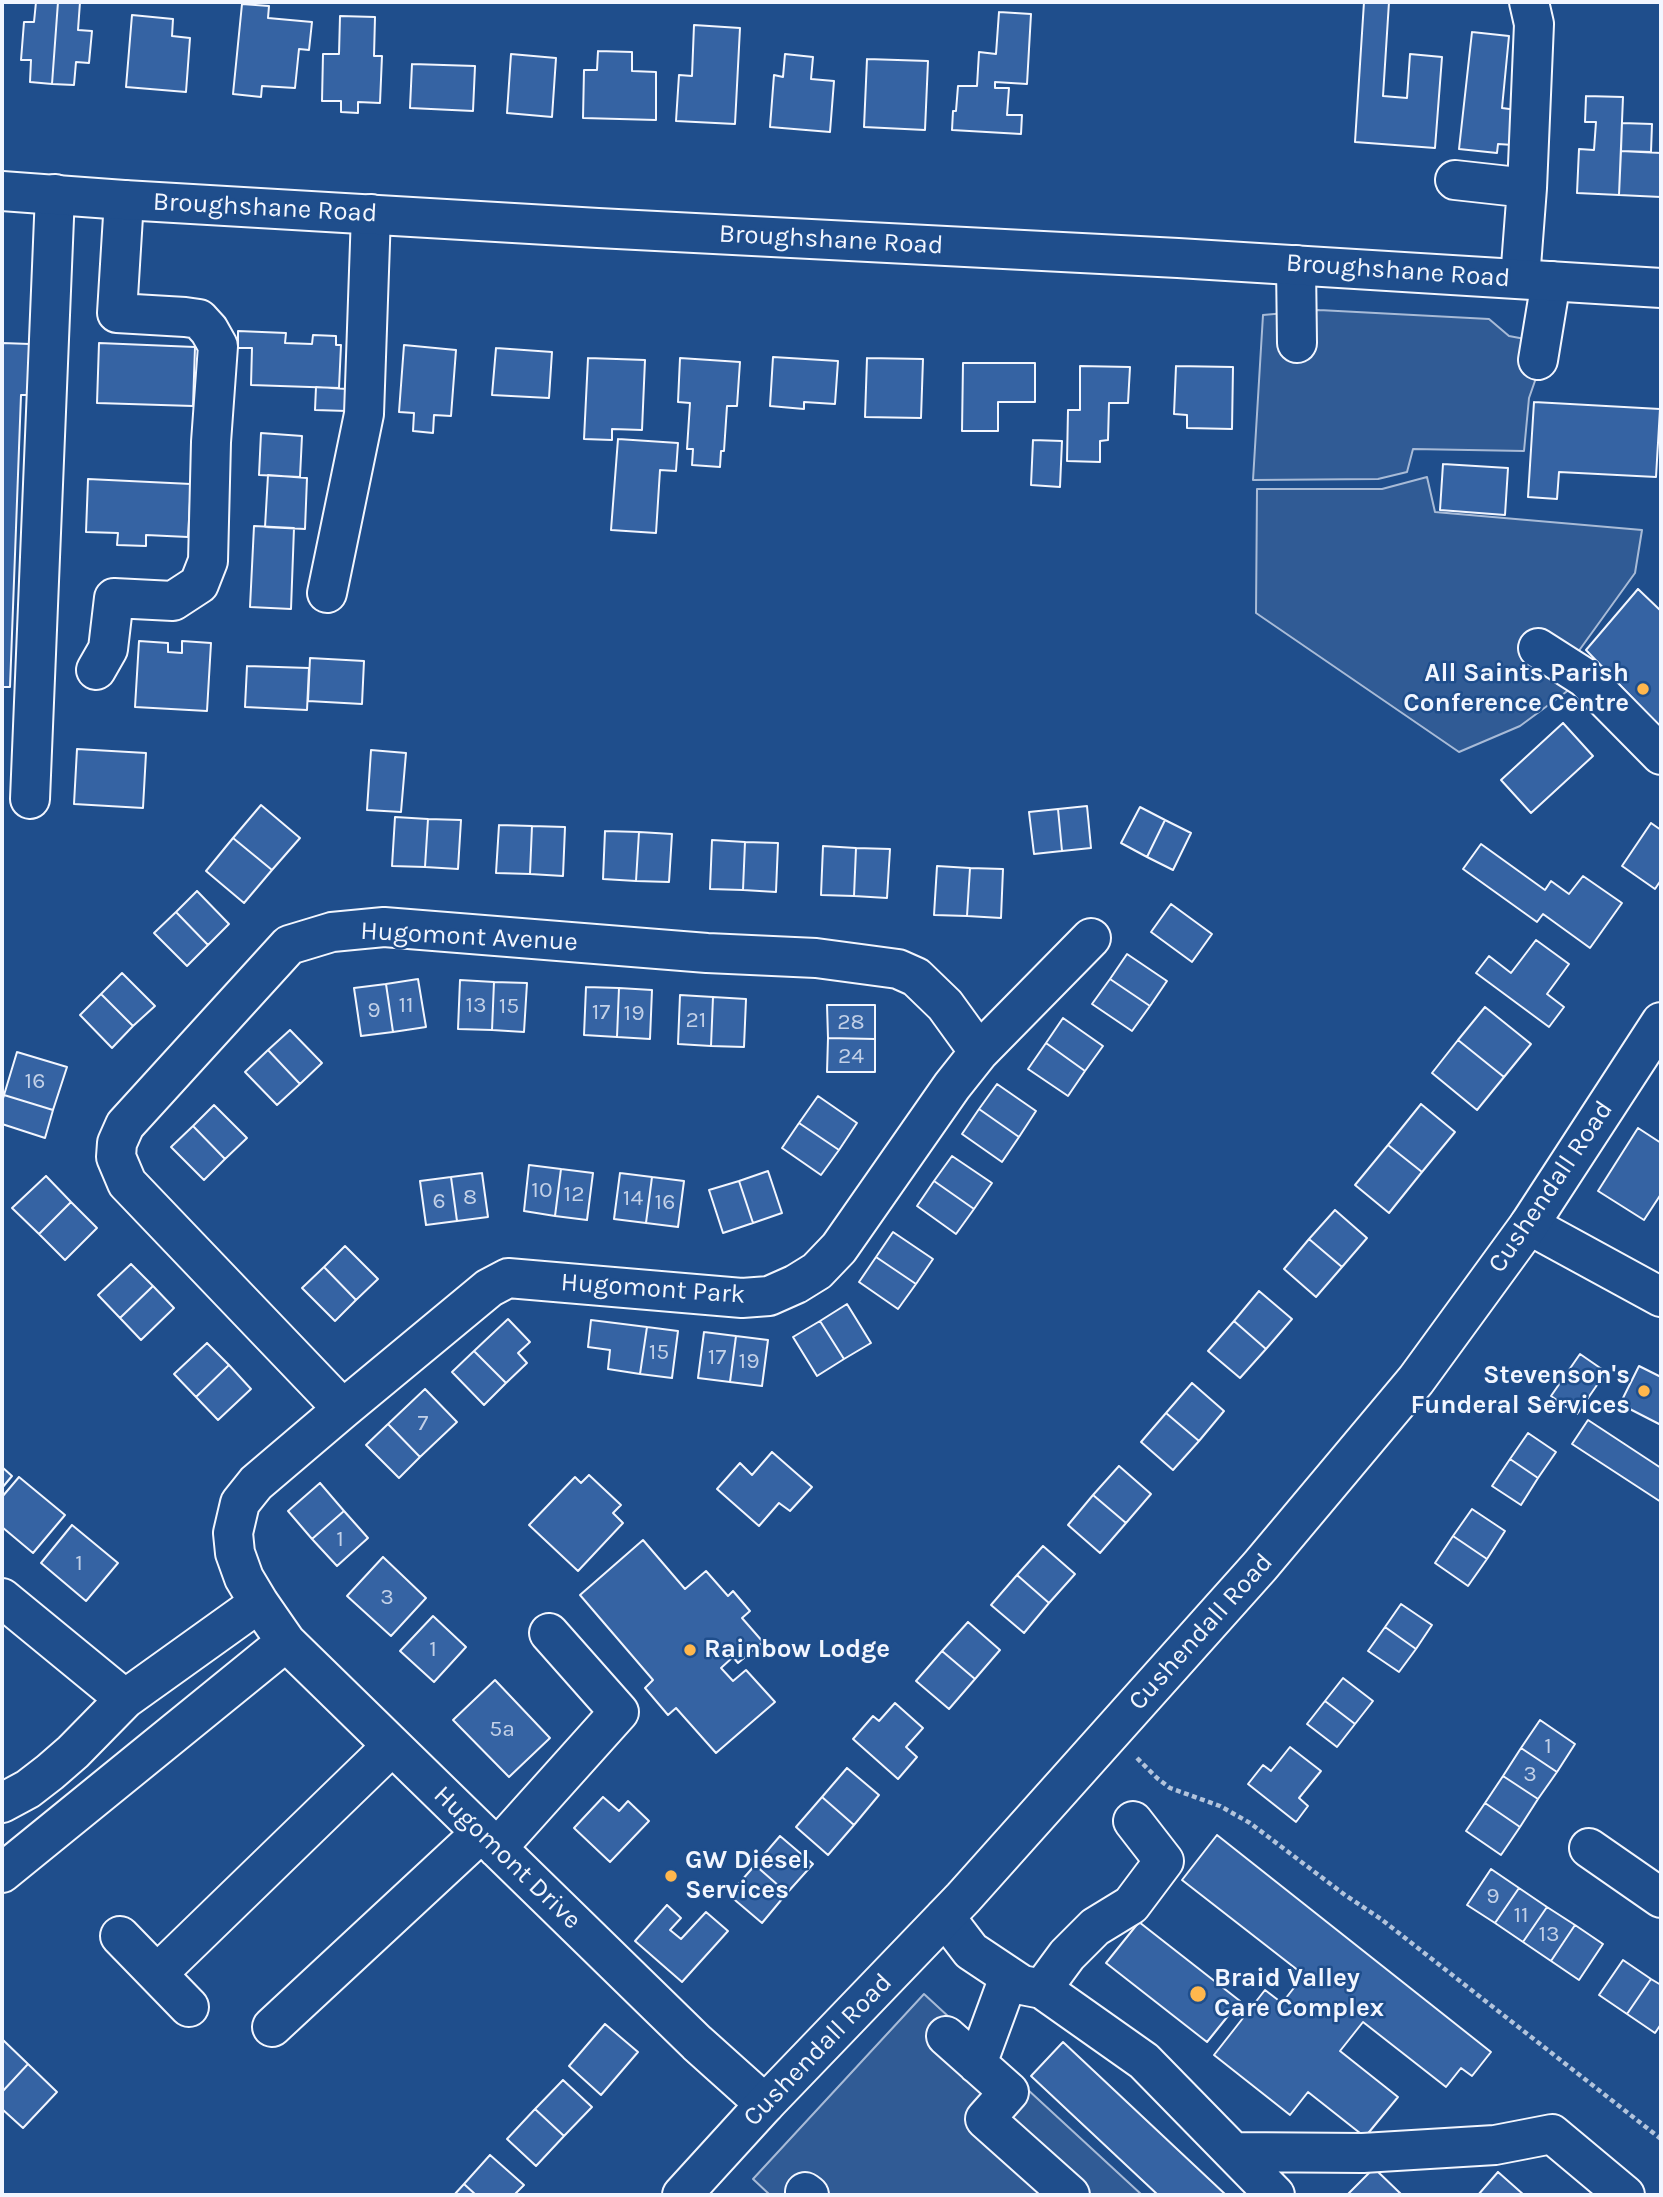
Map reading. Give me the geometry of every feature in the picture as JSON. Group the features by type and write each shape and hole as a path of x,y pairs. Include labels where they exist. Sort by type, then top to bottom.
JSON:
{"street":[{"path":"1529,2 1534,24 1527,188 1536,280 1538,359"},
{"path":"1455,180 1527,188"},
{"name":"Broughshane Road","path":"2,191 598,228 1296,265 1661,288"},
{"path":"30,799 55,194"},
{"path":"96,670 108,649 114,598 173,601 199,584 208,561 211,442 218,346 199,319 117,313 124,200"},
{"path":"327,593 364,414 370,214"},
{"path":"1296,265 1297,343"},
{"path":"1538,648 1585,678 1661,755"},
{"name":"Hugomont Avenue","path":"343,1409 127,1183 116,1157 117,1143 125,1125 289,945 332,932 384,927 706,953 816,958 898,969 916,977 945,1005 979,1052"},
{"name":"Hugomont Park","path":"258,1603 244,1578 235,1553 233,1533 240,1503 256,1483 489,1287 508,1278 742,1298 769,1296 796,1284 817,1271 839,1248 952,1086 979,1052 1091,939"},
{"name":"Cushendall Road","path":"682,2195 765,2104 945,1917 1260,1566 1416,1380 1529,1225 1661,1022"},
{"path":"1529,1225 1661,1297"},
{"path":"2,1598 125,1699"},
{"path":"2,1803 28,1789 74,1752 125,1699 258,1603"},
{"name":"Hugomont Drive","path":"258,1603 286,1642 697,2043 765,2104"},
{"path":"272,2027 489,1840 619,1712 550,1633"},
{"path":"2,1873 286,1642"},
{"path":"157,1974 392,1746"},
{"path":"977,2064 1025,1983 1067,1955 1095,1927 1131,1905 1164,1861 1133,1821"},
{"path":"1589,1848 1661,1898"},
{"path":"945,1917 971,1951 1144,2061 1275,2195"},
{"path":"120,1936 188,2007"},
{"path":"947,2036 1009,2092 985,2119 1070,2195"},
{"path":"1233,2151 1376,2152 1495,2145 1552,2134 1625,2195"}],"path":[{"path":"1112,1731 1170,1788 1220,1807 1250,1824 1381,1920 1661,2139"}],"shaded area":[{"path":"1319,310 1489,319 1509,336 1549,341 1529,398 1524,451 1413,449 1407,472 1378,479 1253,480 1263,315"},
{"path":"1427,477 1435,512 1642,530 1635,573 1578,652 1585,678 1520,726 1459,752 1256,613 1257,489 1382,489"},
{"path":"924,1994 1142,2195 770,2195 753,2179"}],"building":[{"path":"36,2 58,2 52,84 30,82 31,60 21,60 24,22 34,22"},
{"path":"58,2 80,2 78,30 92,31 89,63 76,62 74,85 52,84"},
{"path":"1364,2 1389,2 1383,96 1407,98 1410,54 1442,57 1435,148 1355,142"},
{"path":"242,4 269,6 268,18 312,22 309,50 299,49 295,88 262,86 261,97 233,94"},
{"path":"999,12 1031,14 1027,84 995,82 995,88 1009,88 1007,115 1022,115 1021,134 952,130 958,86 977,86 979,52 996,54"},
{"path":"132,15 173,19 172,36 190,38 186,92 126,87"},
{"path":"340,16 375,17 374,56 382,56 380,103 358,102 358,113 341,112 341,101 322,101 323,54 339,54"},
{"path":"694,25 740,28 735,124 676,121 679,75 692,76"},
{"path":"1472,32 1509,36 1502,108 1517,110 1513,145 1498,144 1497,153 1459,149"},
{"path":"598,51 632,52 632,71 656,72 656,120 583,118 584,70 597,70"},
{"path":"511,54 556,58 552,117 507,113"},
{"path":"785,54 813,57 811,79 834,81 830,132 770,127 774,75 783,77"},
{"path":"867,59 928,61 925,130 864,127"},
{"path":"412,64 475,66 473,111 410,108"},
{"path":"1586,96 1623,97 1619,195 1577,193 1579,149 1594,150 1596,122 1585,122"},
{"path":"1622,123 1652,124 1651,152 1621,151"},
{"path":"1621,151 1661,153 1661,197 1619,195"},
{"path":"238,331 286,333 285,343 312,344 313,335 336,336 336,345 341,345 339,388 251,385 252,348 238,348"},
{"path":"2,343 30,344 28,395 21,395 10,687 2,687"},
{"path":"99,343 195,347 193,406 97,403"},
{"path":"404,345 456,350 451,416 434,415 433,433 413,431 414,413 399,412"},
{"path":"496,348 552,352 549,398 492,395"},
{"path":"773,357 838,361 835,404 804,402 804,409 770,406"},
{"path":"588,358 645,360 642,430 612,429 612,440 584,439"},
{"path":"680,358 740,362 737,406 727,406 724,451 721,451 720,467 692,465 693,449 687,449 690,403 678,402"},
{"path":"867,358 923,359 921,418 865,417"},
{"path":"963,363 1035,363 1035,402 998,402 998,431 962,431"},
{"path":"1080,366 1130,367 1128,403 1109,403 1108,440 1100,441 1100,462 1067,461 1068,410 1080,410"},
{"path":"1176,366 1233,367 1232,429 1187,428 1187,415 1174,414"},
{"path":"316,387 347,389 347,411 315,410"},
{"path":"1534,402 1660,409 1656,477 1559,472 1557,499 1528,497"},
{"path":"261,433 302,436 300,477 259,475"},
{"path":"618,439 678,443 676,471 660,470 656,533 611,530"},
{"path":"1033,440 1062,441 1060,487 1031,485"},
{"path":"1443,464 1508,468 1505,515 1440,510"},
{"path":"268,475 307,478 305,529 265,527"},
{"path":"88,479 191,484 188,537 146,535 146,546 117,545 118,533 86,532"},
{"path":"254,526 294,528 291,609 250,607"},
{"name":"All Saints Parish Conference Centre","path":"1638,589 1661,611 1661,728 1586,650"},
{"path":"139,641 168,643 168,652 182,653 182,641 211,643 207,711 135,707"},
{"path":"310,658 364,661 362,704 308,701"},
{"path":"247,666 309,668 307,710 245,707"},
{"path":"1563,723 1593,756 1531,813 1501,780"},
{"path":"77,749 146,753 143,808 74,804"},
{"path":"371,750 406,753 401,812 367,810"},
{"path":"261,805 300,838 272,870 233,838"},
{"path":"1087,806 1091,848 1062,851 1058,809"},
{"path":"1140,807 1165,820 1147,857 1121,843"},
{"path":"1058,809 1062,851 1034,854 1029,812"},
{"path":"395,817 428,819 425,867 392,866"},
{"path":"428,819 461,820 458,869 425,867"},
{"path":"1165,820 1191,833 1173,870 1147,857"},
{"path":"1651,823 1661,830 1661,880 1655,889 1622,866"},
{"path":"499,825 532,826 530,874 496,873"},
{"path":"532,826 565,827 563,876 530,874"},
{"path":"605,831 639,832 636,881 603,879"},
{"path":"639,832 672,834 669,882 636,881"},
{"path":"233,838 272,870 244,903 206,871"},
{"path":"712,840 745,842 743,890 710,889"},
{"path":"745,842 778,843 776,892 743,890"},
{"path":"1481,844 1545,890 1551,881 1569,894 1583,876 1622,903 1590,948 1543,914 1537,922 1463,869"},
{"path":"823,846 856,848 854,896 821,895"},
{"path":"856,848 890,849 887,898 854,896"},
{"path":"937,866 970,868 967,916 934,915"},
{"path":"970,868 1003,869 1001,918 967,916"},
{"path":"197,891 229,924 208,945 176,912"},
{"path":"1171,904 1212,934 1192,962 1151,932"},
{"path":"176,912 208,945 187,966 154,933"},
{"path":"1536,940 1569,964 1547,994 1564,1007 1549,1027 1476,973 1489,956 1511,973"},
{"path":"1127,954 1167,981 1150,1006 1110,979"},
{"path":"122,973 155,1006 133,1026 101,994"},
{"path":"418,979 426,1027 393,1032 386,984"},
{"path":"1110,979 1150,1006 1132,1031 1092,1004"},
{"path":"460,980 494,982 492,1030 458,1029"},
{"path":"494,982 527,983 524,1032 492,1030"},
{"path":"386,984 393,1032 361,1036 354,988"},
{"path":"586,987 619,988 617,1037 584,1035"},
{"path":"619,988 652,990 650,1039 617,1037"},
{"path":"101,994 133,1026 112,1048 80,1015"},
{"path":"680,995 713,997 711,1046 678,1044"},
{"path":"713,997 746,999 744,1047 711,1046"},
{"path":"827,1005 875,1005 875,1039 828,1038"},
{"path":"1485,1007 1531,1044 1504,1077 1458,1040"},
{"path":"1063,1018 1103,1046 1085,1071 1046,1043"},
{"path":"290,1030 322,1063 300,1084 268,1050"},
{"path":"828,1038 875,1039 875,1072 827,1072"},
{"path":"1458,1040 1504,1077 1477,1110 1432,1073"},
{"path":"1046,1043 1085,1071 1068,1096 1028,1069"},
{"path":"268,1050 300,1084 277,1105 245,1072"},
{"path":"17,1052 67,1067 53,1110 4,1095"},
{"path":"997,1084 1036,1111 1019,1137 979,1109"},
{"path":"4,1095 53,1110 45,1138 2,1124"},
{"path":"818,1096 857,1123 839,1150 799,1123"},
{"path":"1421,1104 1455,1132 1422,1172 1388,1145"},
{"path":"214,1105 247,1138 225,1159 193,1126"},
{"path":"979,1109 1019,1137 1002,1162 962,1134"},
{"path":"799,1123 839,1150 821,1175 782,1148"},
{"path":"193,1126 225,1159 204,1180 171,1147"},
{"path":"1638,1128 1661,1143 1661,1194 1644,1220 1598,1191"},
{"path":"1388,1145 1422,1172 1389,1213 1355,1185"},
{"path":"952,1156 992,1183 974,1209 934,1181"},
{"path":"529,1165 561,1169 555,1216 524,1211"},
{"path":"561,1169 593,1173 587,1220 555,1216"},
{"path":"768,1171 782,1213 753,1223 739,1181"},
{"path":"482,1173 488,1217 457,1221 451,1177"},
{"path":"620,1173 652,1177 646,1223 614,1219"},
{"path":"46,1176 71,1202 39,1234 12,1208"},
{"path":"451,1177 457,1221 426,1225 420,1181"},
{"path":"652,1177 684,1181 678,1227 646,1223"},
{"path":"739,1181 753,1223 723,1233 709,1190"},
{"path":"934,1181 974,1209 956,1234 917,1206"},
{"path":"71,1202 97,1228 65,1260 39,1234"},
{"path":"1335,1210 1367,1238 1342,1267 1309,1239"},
{"path":"893,1232 933,1259 916,1284 876,1257"},
{"path":"1309,1239 1342,1267 1316,1297 1284,1269"},
{"path":"345,1246 378,1279 356,1300 324,1267"},
{"path":"876,1257 916,1284 898,1309 859,1282"},
{"path":"131,1264 153,1286 120,1318 98,1295"},
{"path":"324,1267 356,1300 335,1321 302,1288"},
{"path":"153,1286 174,1308 141,1340 120,1318"},
{"path":"1259,1291 1292,1319 1266,1349 1234,1321"},
{"path":"847,1304 871,1343 844,1359 820,1321"},
{"path":"508,1319 530,1342 518,1353 527,1363 506,1383 474,1351"},
{"path":"591,1320 647,1327 640,1374 608,1369 610,1350 588,1347"},
{"path":"820,1321 844,1359 817,1376 793,1337"},
{"path":"1234,1321 1266,1349 1240,1378 1208,1351"},
{"path":"647,1327 678,1331 672,1378 640,1374"},
{"path":"704,1332 736,1336 730,1382 698,1378"},
{"path":"736,1336 768,1340 762,1386 730,1382"},
{"path":"207,1343 229,1365 196,1397 174,1374"},
{"path":"474,1351 506,1383 484,1405 452,1372"},
{"path":"1580,1354 1606,1372 1577,1414 1551,1396"},
{"path":"229,1365 251,1389 218,1420 196,1397"},
{"name":"Stevenson's Funderal Services","path":"1639,1366 1661,1377 1661,1425 1620,1404"},
{"path":"1192,1383 1224,1411 1199,1441 1166,1413"},
{"path":"425,1389 457,1422 420,1457 388,1424"},
{"path":"1166,1413 1199,1441 1173,1470 1141,1442"},
{"path":"1588,1420 1661,1468 1661,1502 1572,1444"},
{"path":"388,1424 420,1457 399,1478 366,1445"},
{"path":"1528,1433 1556,1452 1538,1478 1510,1459"},
{"path":"772,1452 812,1487 790,1511 779,1503 759,1526 717,1489 740,1463 752,1475"},
{"path":"1510,1459 1538,1478 1521,1505 1492,1486"},
{"path":"1119,1466 1151,1494 1126,1523 1093,1495"},
{"path":"2,1467 12,1476 2,1488"},
{"path":"589,1475 621,1505 613,1513 623,1523 578,1571 529,1525 575,1477 581,1483"},
{"path":"19,1477 65,1515 33,1553 2,1527 2,1497"},
{"path":"320,1483 344,1511 312,1539 288,1511"},
{"path":"1093,1495 1126,1523 1100,1553 1068,1525"},
{"path":"1472,1509 1505,1531 1487,1559 1453,1536"},
{"path":"344,1511 368,1538 337,1566 312,1539"},
{"path":"72,1525 118,1563 86,1601 41,1563"},
{"path":"1453,1536 1487,1559 1468,1586 1435,1563"},
{"name":"Rainbow Lodge","path":"643,1540 685,1589 706,1571 728,1596 733,1591 750,1611 742,1618 763,1642 738,1663 733,1657 721,1668 733,1681 746,1670 775,1702 716,1753 676,1708 668,1715 645,1688 653,1680 580,1595"},
{"path":"1043,1546 1075,1574 1049,1603 1017,1575"},
{"path":"383,1557 426,1598 391,1636 347,1596"},
{"path":"1017,1575 1049,1603 1024,1633 991,1605"},
{"path":"1401,1604 1432,1625 1416,1649 1385,1627"},
{"path":"433,1616 466,1647 434,1682 400,1651"},
{"path":"968,1622 1000,1650 975,1679 942,1651"},
{"path":"1385,1627 1416,1649 1399,1672 1368,1651"},
{"path":"942,1651 975,1679 949,1709 916,1681"},
{"path":"1343,1678 1373,1701 1355,1724 1325,1701"},
{"path":"495,1680 550,1738 509,1777 453,1720"},
{"path":"1325,1701 1355,1724 1337,1747 1307,1724"},
{"path":"895,1703 923,1728 906,1747 917,1757 898,1779 853,1739 873,1716 879,1721"},
{"path":"1540,1720 1575,1744 1557,1772 1521,1748"},
{"path":"1290,1747 1321,1771 1299,1798 1308,1806 1296,1822 1248,1784 1263,1765 1271,1771"},
{"path":"1521,1748 1557,1772 1538,1799 1503,1776"},
{"path":"847,1768 879,1795 854,1825 822,1797"},
{"path":"1503,1776 1538,1799 1520,1827 1485,1803"},
{"path":"603,1797 619,1811 628,1801 649,1821 610,1862 574,1828"},
{"path":"822,1797 854,1825 828,1855 796,1827"},
{"path":"1485,1803 1520,1827 1501,1855 1466,1831"},
{"path":"1217,1835 1491,2052 1472,2076 1461,2068 1446,2087 1363,2022 1340,2051 1398,2097 1365,2137 1308,2092 1290,2115 1214,2055 1265,1990 1282,2003 1304,1975 1182,1880"},
{"path":"780,1836 813,1864 787,1893 755,1865"},
{"path":"755,1865 787,1893 762,1923 729,1895"},
{"path":"1491,1869 1519,1888 1495,1923 1467,1905"},
{"path":"1519,1888 1547,1907 1523,1942 1495,1923"},
{"path":"667,1905 681,1918 670,1930 681,1939 706,1912 728,1931 682,1982 635,1941"},
{"path":"1547,1907 1575,1925 1551,1961 1523,1942"},
{"path":"1139,1922 1240,2001 1207,2042 1106,1963"},
{"path":"1575,1925 1603,1944 1579,1980 1551,1961"},
{"path":"1623,1960 1651,1979 1627,2014 1599,1995"},
{"path":"1651,1979 1661,1985 1661,2024 1655,2033 1627,2014"},
{"path":"605,2024 638,2052 601,2095 569,2066"},
{"path":"2,2039 28,2064 2,2092"},
{"path":"1063,2042 1226,2195 1158,2195 1031,2076"},
{"path":"28,2064 57,2092 23,2128 2,2109 2,2092"},
{"path":"563,2080 592,2107 564,2136 535,2109"},
{"path":"535,2109 564,2136 536,2166 507,2139"},
{"path":"490,2155 524,2185 514,2195 476,2195 464,2184"},
{"path":"1374,2168 1402,2195 1347,2195"},
{"path":"1498,2172 1524,2195 1478,2195"},
{"path":"464,2184 476,2195 454,2195"}],"place":[{"name":"All Saints Parish Conference Centre","path":"1643,689"},
{"name":"Stevenson's Funderal Services","path":"1644,1391"},
{"name":"Rainbow Lodge","path":"690,1650"},
{"name":"GW Diesel Services","path":"671,1876"},
{"name":"Braid Valley Care Complex","path":"1198,1994"}]}
